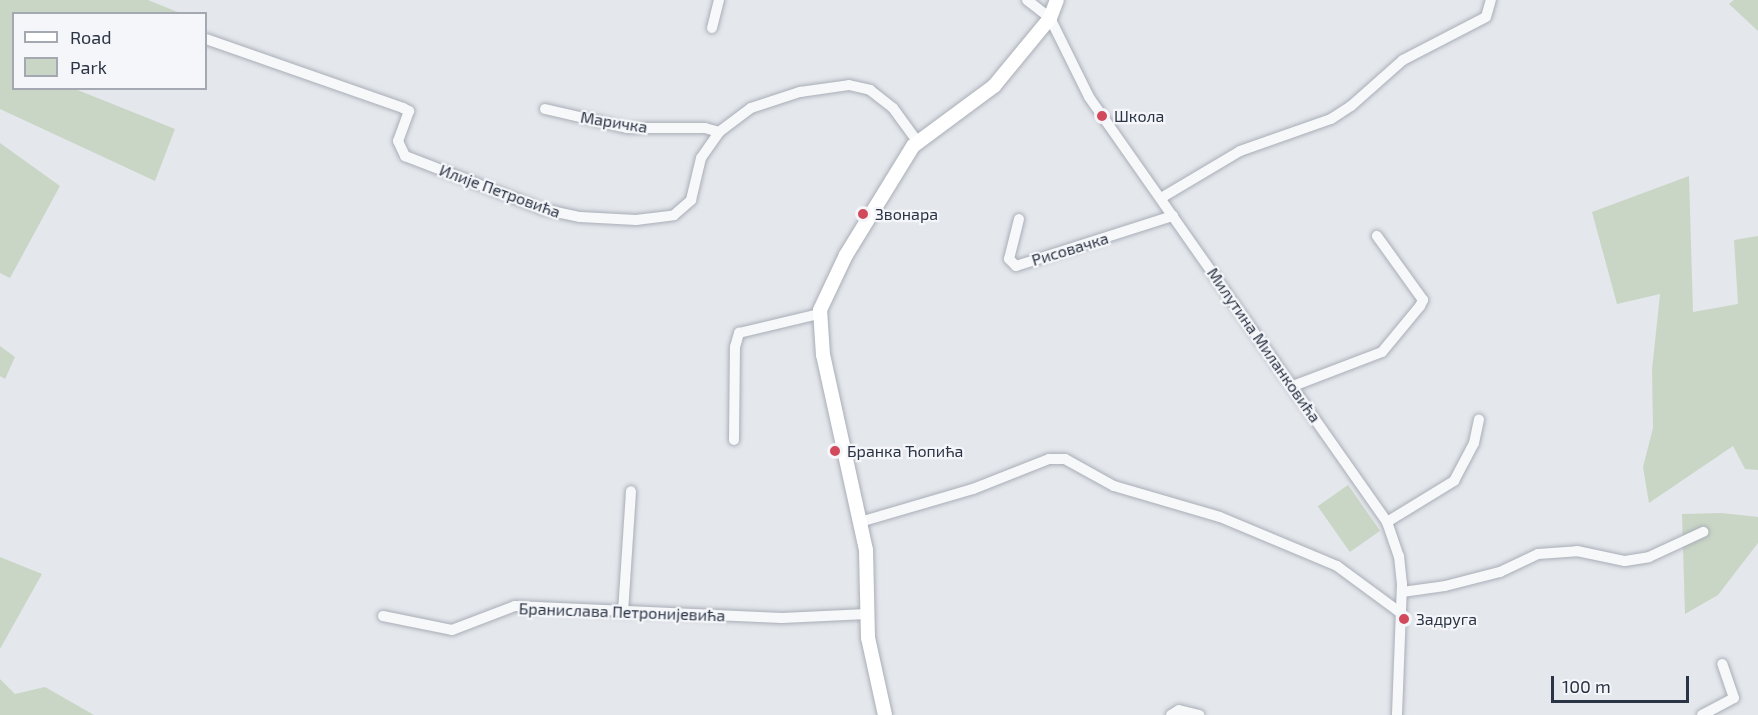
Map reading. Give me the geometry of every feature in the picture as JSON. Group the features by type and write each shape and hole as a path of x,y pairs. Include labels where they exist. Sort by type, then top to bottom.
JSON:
{"main road":[{"path":"885,715 870,656 867,565 860,522 823,355 819,314 830,284 917,141 994,86 1050,18 1057,0"}],"street":[{"path":"712,28 719,0"},
{"path":"1026,0 1050,18"},
{"path":"1161,198 1240,151 1345,111 1403,60 1486,17 1491,0"},
{"name":"Милутина Миланковића","path":"1050,18 1079,82 1387,522 1399,556 1402,592 1397,715"},
{"name":"Илије Петровића","path":"207,39 403,108 409,111 398,141 405,156 542,209 580,218 661,219 679,212 691,200 701,158 719,132 737,116 765,102 849,85 870,90 886,100 917,141"},
{"name":"Маричка","path":"545,109 627,128 705,128 719,132"},
{"name":"Рисовачка","path":"1019,219 1009,259 1016,266 1173,216"},
{"path":"1293,386 1382,352 1420,306 1423,300 1377,236"},
{"path":"734,440 735,347 740,333 819,314"},
{"path":"1387,522 1454,481 1474,443 1479,420"},
{"path":"860,522 972,489 1049,459 1065,459 1114,486 1220,517 1337,566 1402,614"},
{"path":"623,612 631,491"},
{"path":"1402,592 1445,586 1500,572 1538,554 1577,551 1625,561 1649,557 1703,532"},
{"name":"Бранислава Петронијевића","path":"383,616 453,630 515,606 782,618 867,614"},
{"path":"1702,715 1734,698 1722,664"},
{"path":"1171,715 1179,710 1199,715"}],"green space":[{"path":"0,0 148,0 178,12 12,12 12,90 78,90 175,129 155,181 0,109"},
{"path":"1734,0 1758,0 1758,31 1729,4"},
{"path":"0,143 60,186 10,278 0,273"},
{"path":"1689,176 1693,312 1738,304 1734,240 1758,236 1758,470 1745,469 1733,446 1649,503 1643,467 1653,428 1652,370 1660,294 1617,304 1592,212"},
{"path":"0,346 15,357 5,379 0,376"},
{"path":"1348,485 1380,531 1350,552 1318,506"},
{"path":"1722,513 1758,517 1758,543 1718,595 1685,614 1682,514"},
{"path":"0,557 42,574 0,649"},
{"path":"0,679 15,694 45,687 94,715 0,715"}],"place":[{"name":"Школа","path":"1102,116"},
{"name":"Звонара","path":"863,214"},
{"name":"Бранка Ћопића","path":"835,451"},
{"name":"Задруга","path":"1404,619"}]}
